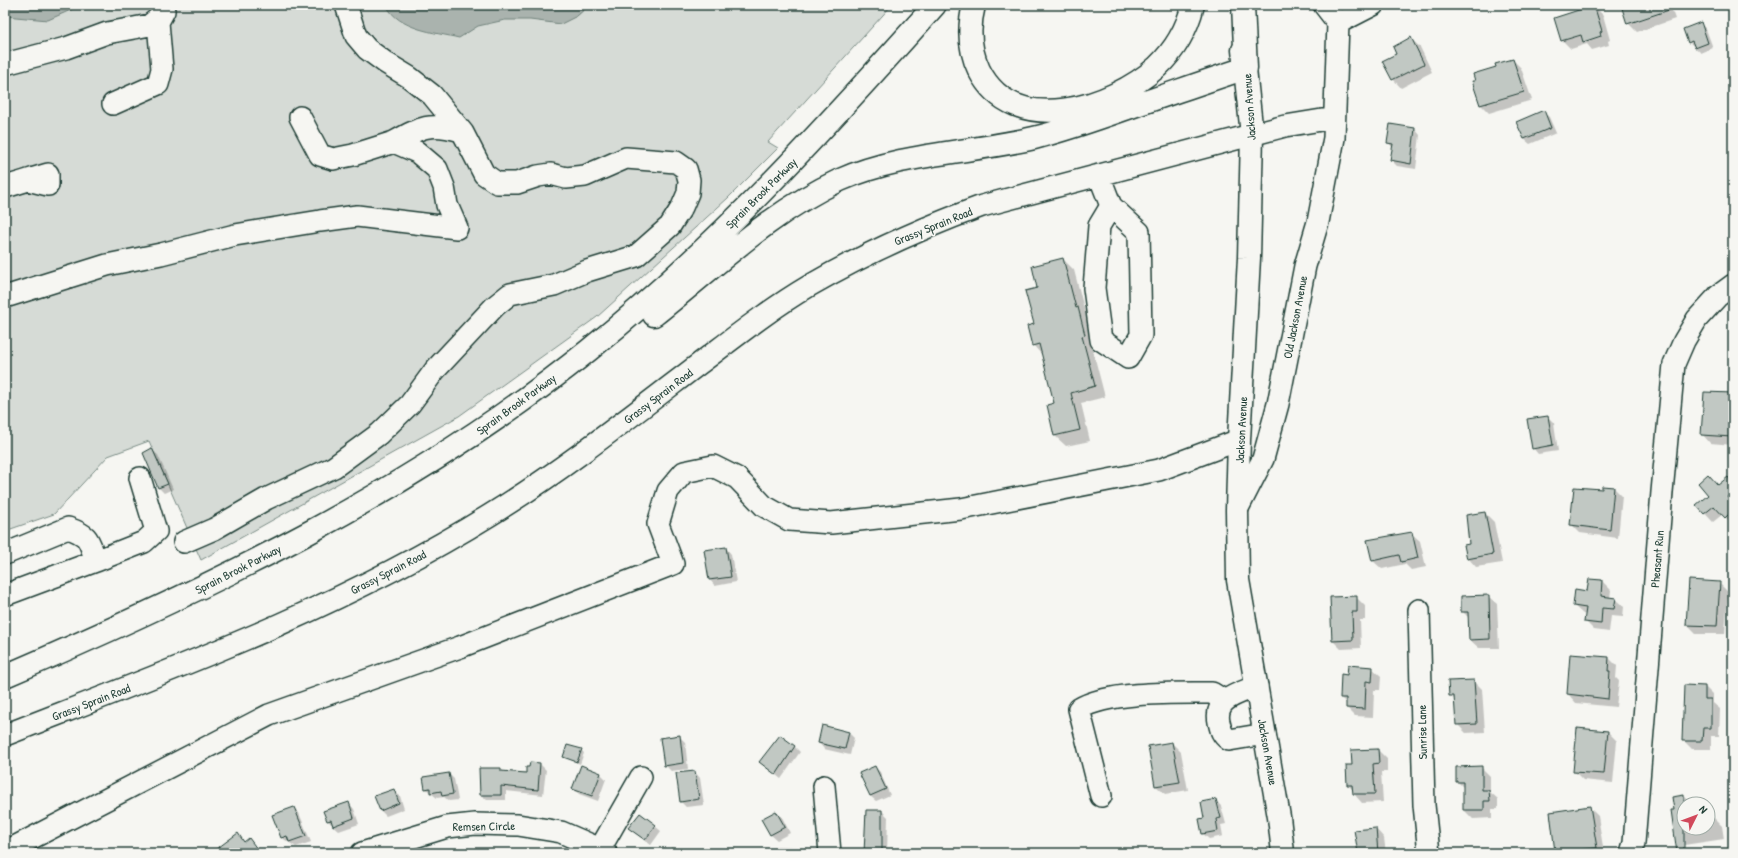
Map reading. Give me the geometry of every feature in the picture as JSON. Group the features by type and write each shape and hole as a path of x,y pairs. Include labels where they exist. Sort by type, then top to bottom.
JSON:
{"main road":[{"name":"Sprain Brook Parkway","path":"5,676 142,616 282,547 414,473 503,414 609,333 704,250 814,140 936,5"},
{"path":"974,5 970,30 971,46 982,74 1000,95 1012,103 1037,111 1051,112 1094,103 1122,91 1158,67 1175,47 1186,26 1193,5"},
{"name":"Jackson Avenue","path":"1236,5 1246,68 1252,135 1249,258 1239,440 1237,510 1238,580 1279,817 1283,853"},
{"path":"503,414 622,338 766,226 798,204 840,180 868,169 894,162 998,145 1052,133 1246,68 1243,5"}],"street":[{"path":"184,542 214,529 266,499 334,467 379,434 410,404 435,370 494,306 510,294 554,285 587,272 636,256 670,226 688,193 689,180 686,169 676,162 626,158 606,165 585,176 566,178 551,174 538,176 517,183 497,183 484,174 461,131 432,95 368,48 356,36 346,5"},
{"path":"1324,5 1338,23 1373,5"},
{"path":"5,64 66,48 107,33 150,25 164,10"},
{"path":"113,104 158,84 162,69 158,22 164,10"},
{"name":"Old Jackson Avenue","path":"1237,510 1262,459 1278,404 1305,266 1318,222 1334,138 1338,23"},
{"path":"300,117 320,155 333,159 353,155 394,142 418,129 442,126 461,131"},
{"name":"Grassy Sprain Road","path":"5,735 211,655 287,623 418,558 492,514 570,461 756,321 802,290 890,243 982,206 1285,126 1334,118"},
{"path":"5,297 107,265 161,254 235,235 320,221 357,216 457,228 447,205 444,187 436,169 417,152 394,142"},
{"path":"1099,175 1111,206 1140,232 1141,335 1128,358 1101,340 1094,288 1099,226 1111,206"},
{"path":"5,187 28,180"},
{"name":"Pheasant Run","path":"1631,853 1634,843 1661,500 1674,364 1684,341 1697,319 1718,296 1733,285"},
{"path":"5,852 269,715 460,646 673,564 658,524 668,491 684,472 713,466 736,478 764,506 790,520 830,523 961,509 1159,470 1239,440"},
{"path":"5,595 96,562 144,542 156,530 140,478"},
{"path":"5,554 68,528 83,534 89,541 96,562"},
{"name":"Sunrise Lane","path":"1419,610 1424,805 1429,853"},
{"path":"1256,686 1225,701 1217,713 1222,734 1229,740 1265,734"},
{"path":"1101,796 1079,709 1090,702 1119,696 1212,693 1225,701"},
{"path":"603,851 641,777"},
{"path":"824,786 830,853"},
{"name":"Remsen Circle","path":"362,853 446,827 476,824 518,825 561,832 603,851"}],"shaded area":[{"path":"5,5 418,5 577,16 589,5 892,5 768,142 778,148 728,198 597,317 459,416 201,560 149,441 108,456 54,514 5,531"},
{"path":"5,5 122,5 118,8 73,9 48,20 5,16"},
{"path":"386,5 589,5 577,16 561,24 530,20 505,20 478,26 459,38 428,32 408,25 399,20"}],"building":[{"path":"1594,5 1602,31 1600,32 1601,36 1583,42 1581,35 1561,41 1554,18"},
{"path":"1621,5 1677,5 1678,7 1627,24"},
{"path":"1701,22 1708,43 1695,48 1692,41 1688,43 1683,29"},
{"path":"1411,37 1424,64 1392,80 1382,61 1396,54 1393,47"},
{"path":"1513,59 1524,92 1480,105 1472,81 1475,81 1473,74 1496,67 1495,64"},
{"path":"1544,110 1551,128 1524,139 1516,122"},
{"path":"1390,124 1415,128 1411,164 1390,160 1393,144 1387,143"},
{"path":"1063,258 1076,308 1078,307 1085,335 1082,336 1095,386 1071,393 1080,430 1054,436 1047,405 1054,403 1039,344 1032,346 1027,326 1034,324 1025,291 1037,288 1032,266"},
{"path":"1704,392 1733,393 1732,437 1701,435"},
{"path":"1548,416 1553,445 1532,449 1527,419"},
{"path":"152,448 168,484 158,488 143,453"},
{"path":"1708,474 1718,485 1728,477 1733,483 1733,492 1727,497 1733,503 1733,510 1725,518 1714,506 1704,514 1696,505 1708,495 1698,483"},
{"path":"1602,486 1614,487 1610,530 1570,525 1574,487 1602,489"},
{"path":"1485,512 1493,554 1467,559 1464,545 1469,544 1466,515"},
{"path":"1412,532 1418,558 1401,562 1399,555 1372,561 1367,540"},
{"path":"726,547 731,577 709,580 704,550"},
{"path":"1589,579 1602,580 1601,596 1616,598 1614,609 1602,608 1601,624 1584,622 1586,608 1573,606 1575,589 1587,591"},
{"path":"1689,580 1720,582 1717,626 1686,625"},
{"path":"1489,595 1490,639 1469,640 1468,612 1461,612 1461,596"},
{"path":"1357,596 1357,612 1352,612 1353,640 1332,641 1330,597"},
{"path":"1570,654 1609,657 1608,671 1610,671 1608,699 1567,694"},
{"path":"1348,665 1373,667 1372,682 1366,681 1365,709 1346,708 1346,698 1340,698 1341,674 1347,675"},
{"path":"1474,680 1477,724 1456,725 1454,696 1449,696 1448,681"},
{"path":"1684,685 1705,686 1705,699 1711,699 1711,728 1703,728 1702,741 1682,741"},
{"path":"822,725 849,732 845,749 818,743"},
{"path":"1577,728 1608,731 1604,774 1573,772"},
{"path":"680,735 683,763 664,766 660,738"},
{"path":"780,735 795,746 776,775 759,762"},
{"path":"1172,742 1180,782 1155,786 1148,746"},
{"path":"567,745 582,749 577,762 563,757"},
{"path":"1378,749 1379,763 1373,764 1375,794 1353,794 1352,785 1347,785 1346,765 1352,765 1351,750"},
{"path":"530,762 540,763 538,790 501,786 501,795 480,795 479,768 501,768 501,771 526,773 526,767 529,767"},
{"path":"581,765 601,773 592,796 572,789"},
{"path":"875,766 886,789 870,796 859,773"},
{"path":"1482,766 1482,790 1489,790 1490,801 1484,801 1484,810 1463,810 1463,782 1456,782 1456,767"},
{"path":"695,771 699,799 680,802 676,773"},
{"path":"449,773 453,794 442,796 441,791 430,793 430,788 425,789 423,777"},
{"path":"394,789 399,803 380,811 374,796"},
{"path":"1676,796 1676,836 1684,836 1684,853 1677,853 1671,810 1674,810 1672,797"},
{"path":"1216,799 1221,818 1216,819 1218,831 1202,834 1199,819 1204,818 1201,802"},
{"path":"349,802 354,818 333,826 331,820 327,821 323,811"},
{"path":"1590,806 1597,848 1555,852 1550,812"},
{"path":"294,807 306,836 289,842 287,836 281,838 272,815"},
{"path":"866,810 882,810 882,853 864,853"},
{"path":"776,811 785,827 770,835 761,819"},
{"path":"640,813 656,825 645,840 628,828"},
{"path":"1376,828 1378,853 1358,853 1354,830"},
{"path":"238,833 244,842 249,838 260,853 211,853"}]}
